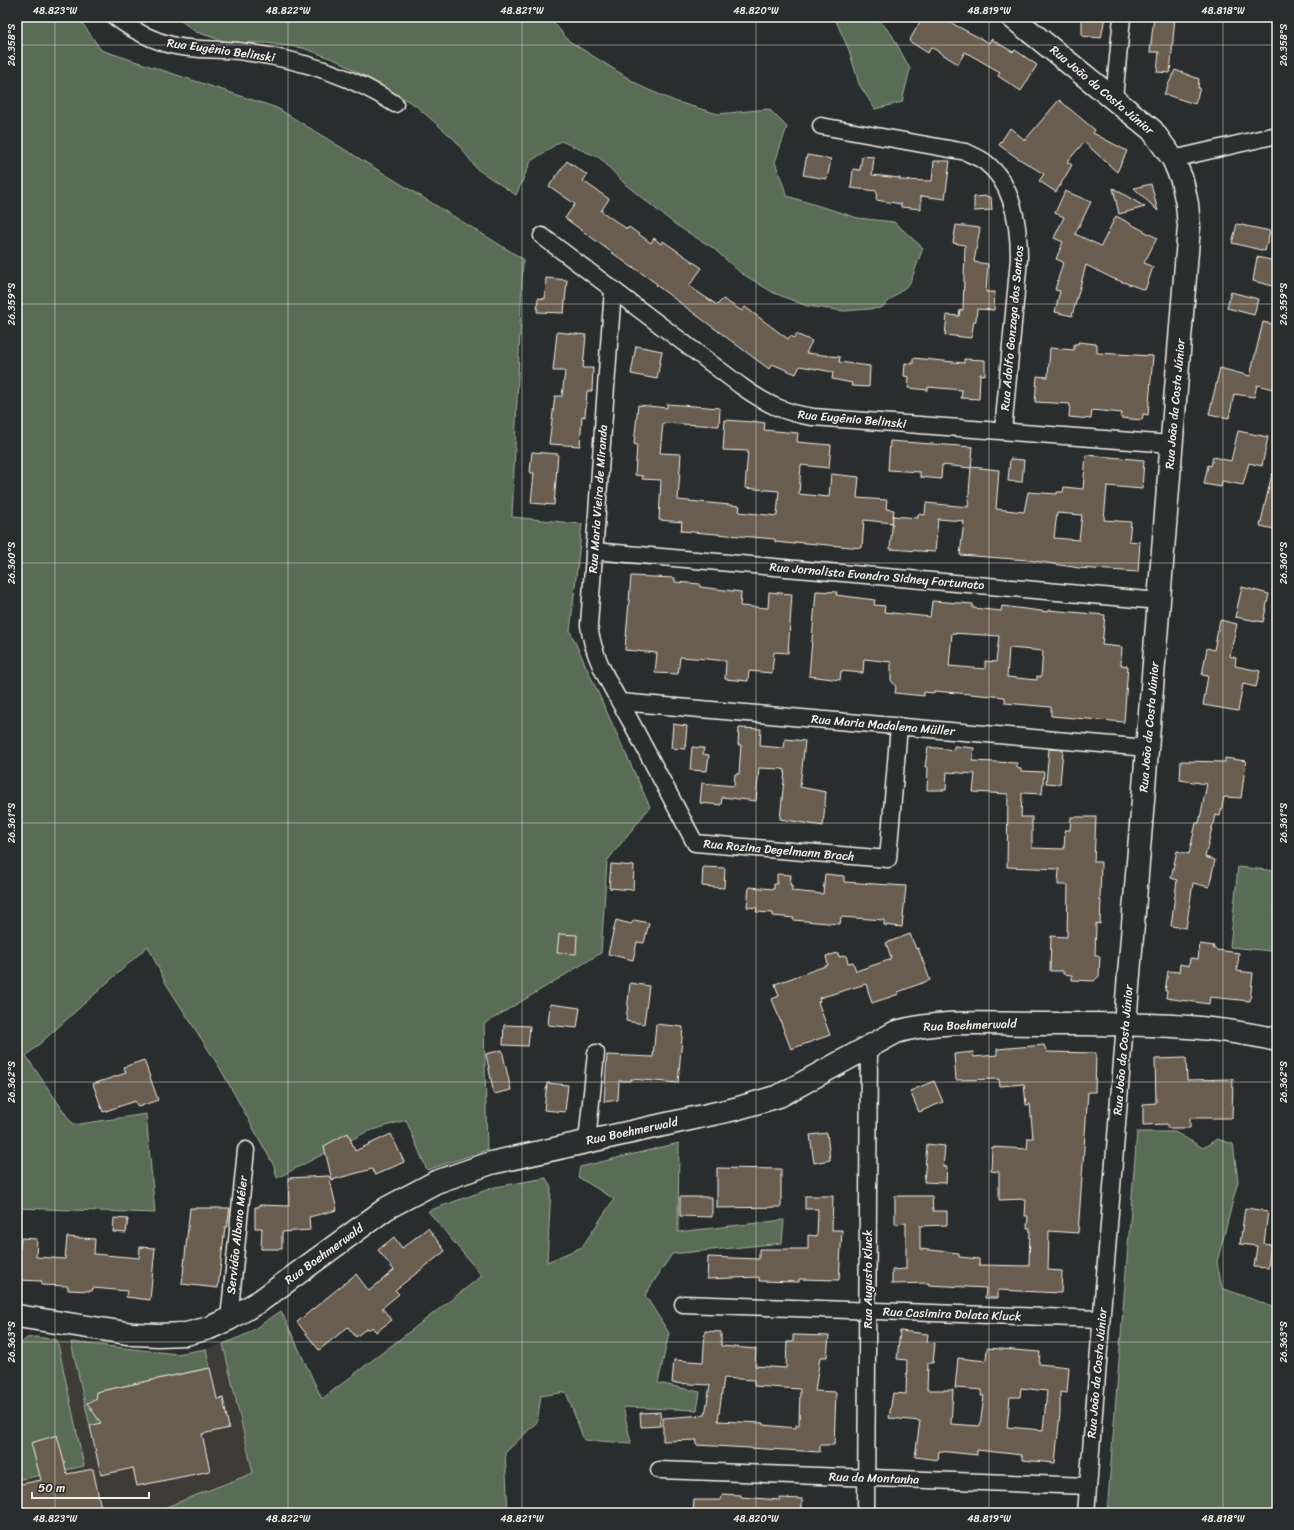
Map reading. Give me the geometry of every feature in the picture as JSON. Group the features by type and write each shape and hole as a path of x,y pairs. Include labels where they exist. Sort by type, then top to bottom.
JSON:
{"main road":[{"name":"Rua João da Costa Júnior","path":"1012,17 1152,130 1173,159 1182,180 1187,204 1189,227 1125,1024"},
{"name":"Rua Boehmerwald","path":"17,1316 133,1334 186,1334 209,1328 229,1319 260,1301 371,1219 408,1195 463,1171 587,1141 735,1110 779,1096 805,1084 869,1046 896,1032 930,1025 955,1023 1125,1024 1233,1031 1277,1040"}],"street":[{"name":"Rua Eugênio Belinski","path":"115,17 157,40 176,46 244,51 274,56 313,67 356,82 379,93 395,104"},
{"path":"1114,98 1122,17"},
{"name":"Rua Adolfo Gonzaga dos Santos","path":"821,126 947,147 966,152 986,163 1001,180 1010,196 1019,234 1019,259 1003,431"},
{"path":"1173,159 1277,136"},
{"name":"Rua Eugênio Belinski","path":"542,236 741,386 758,398 787,412 813,417 1172,444"},
{"name":"Rua Maria Vieira de Miranda","path":"613,289 589,625 591,641 597,657 620,702"},
{"name":"Rua Jornalista Evandro Sidney Fortunato","path":"594,552 1159,601"},
{"name":"Rua Rozina Degelmann Brach","path":"620,702 695,842 710,844 888,859 899,726"},
{"name":"Rua Maria Madalena Müller","path":"620,702 1147,748"},
{"name":"Rua João da Costa Júnior","path":"1086,1513 1125,1024"},
{"name":"Rua Augusto Kluck","path":"866,1513 869,1046"},
{"path":"587,1141 596,1053"},
{"name":"Servidão Albano Méier","path":"229,1319 246,1150"},
{"name":"Rua Casimira Dolata Kluck","path":"683,1304 1101,1319"},
{"name":"Rua da Montanha","path":"659,1470 1088,1486"}],"shaded area":[{"path":"36,1337 149,1352 177,1354 192,1353 223,1344 253,1473 151,1513 17,1513 17,1347 27,1338"}],"green space":[{"path":"17,17 78,17 101,50 277,108 523,259 512,517 582,524 570,631 650,807 607,861 601,953 484,1024 487,1150 427,1170 406,1120 366,1132 277,1178 274,1166 220,1068 165,982 148,946 26,1056 73,1125 146,1114 155,1213 17,1208"},
{"path":"176,17 549,17 569,41 644,88 677,102 718,114 769,109 787,127 775,162 787,196 858,218 894,222 923,248 910,283 881,308 844,311 807,306 774,293 741,273 713,248 676,225 626,185 600,158 561,141 531,161 516,195 477,169 455,140 415,105 338,61 303,48 266,43 230,43 196,32"},
{"path":"834,17 877,17 892,35 910,69 902,102 875,109 859,84 849,50"},
{"path":"1238,867 1277,871 1271,951 1230,947"},
{"path":"1137,1132 1175,1132 1203,1148 1217,1139 1233,1144 1238,1181 1217,1262 1222,1288 1273,1307 1277,1307 1277,1513 1107,1513"},
{"path":"679,1143 678,1232 784,1220 782,1243 672,1254 645,1295 669,1333 658,1383 700,1392 697,1410 623,1407 631,1443 584,1440 566,1392 541,1396 537,1422 505,1453 508,1513 151,1513 253,1473 223,1344 247,1334 281,1311 322,1399 482,1276 428,1211 495,1187 546,1178 551,1188 547,1262 582,1247 614,1199 578,1177 580,1167"},
{"path":"36,1337 57,1340 84,1466 17,1480 17,1347 27,1338"},
{"path":"71,1342 177,1354 206,1349 210,1368 96,1392 103,1423 90,1426"}],"building":[{"path":"923,17 940,17 989,43 991,39 1013,52 1015,50 1037,65 1021,91 998,76 1000,72 965,52 958,64 931,47 928,53 909,41"},
{"path":"1082,17 1105,17 1101,38 1082,36"},
{"path":"1154,17 1175,17 1170,73 1157,72 1159,52 1150,52"},
{"path":"1175,70 1199,79 1198,88 1200,88 1195,104 1164,94"},
{"path":"1059,100 1095,130 1093,133 1127,151 1117,172 1084,142 1067,162 1072,165 1056,192 1039,181 1044,174 999,145 1010,128 1025,140"},
{"path":"807,155 831,159 827,179 803,175"},
{"path":"862,156 874,157 872,175 900,178 900,180 932,181 934,161 950,161 945,199 921,196 921,209 901,207 901,204 876,200 877,191 851,188 853,169 860,170"},
{"path":"567,161 587,175 583,181 609,199 601,211 627,229 629,227 651,243 654,238 661,244 663,241 702,268 689,286 717,305 723,299 742,311 745,307 788,339 790,336 795,338 796,334 812,341 806,353 840,357 839,362 870,366 869,387 851,386 852,383 832,379 833,372 800,366 796,374 772,364 769,369 656,285 657,284 565,218 575,204 549,186"},
{"path":"1151,184 1158,211 1134,188"},
{"path":"1113,188 1145,207 1119,214"},
{"path":"1065,191 1091,202 1075,234 1101,246 1116,216 1157,238 1144,263 1153,267 1145,290 1112,278 1086,265 1072,316 1055,312 1060,291 1055,290 1063,262 1056,259 1063,242 1054,238 1064,217 1055,213"},
{"path":"974,197 991,197 992,210 974,211"},
{"path":"1237,224 1270,231 1265,251 1232,243"},
{"path":"956,225 980,228 974,262 988,264 986,292 995,292 994,310 977,309 976,321 974,321 971,338 945,335 947,315 959,316 960,310 963,310 965,245 953,243"},
{"path":"1257,257 1275,261 1274,265 1277,266 1277,287 1253,281"},
{"path":"546,278 567,280 564,313 537,312 538,298 545,299"},
{"path":"1231,292 1258,299 1254,315 1227,308"},
{"path":"1263,322 1277,325 1277,390 1257,385 1254,397 1234,394 1229,418 1209,414 1220,368 1250,376"},
{"path":"557,332 586,335 583,368 593,368 592,391 587,391 585,417 582,416 580,446 549,444 555,396 562,396 565,371 553,371"},
{"path":"1078,342 1097,344 1097,353 1153,356 1148,415 1143,414 1142,420 1121,418 1122,413 1092,410 1091,419 1069,417 1070,404 1035,402 1037,376 1048,377 1050,348 1074,350 1074,344 1078,344"},
{"path":"636,346 662,351 657,379 631,374"},
{"path":"913,358 964,363 964,359 985,360 985,375 980,374 979,399 961,398 962,390 928,387 928,390 908,388 909,377 904,376 905,363 913,364"},
{"path":"667,404 720,408 719,426 663,423 660,453 681,454 678,500 740,506 739,512 777,516 779,491 745,488 748,451 723,450 725,420 752,421 765,423 764,430 798,433 797,442 831,445 829,468 801,465 799,494 829,497 831,474 859,477 857,498 887,500 886,509 894,510 892,523 864,520 862,548 795,542 795,544 775,542 775,539 681,531 682,522 659,520 661,480 642,479 643,476 635,475 637,445 634,444 638,405 667,408"},
{"path":"1238,431 1268,437 1262,466 1249,463 1243,485 1222,481 1221,487 1204,484 1208,465 1211,466 1213,457 1231,461"},
{"path":"890,441 973,447 971,468 942,465 941,479 920,477 920,472 888,470"},
{"path":"532,452 558,454 554,505 531,503 534,473 530,473"},
{"path":"1086,455 1144,460 1142,489 1107,486 1104,520 1131,522 1129,541 1140,542 1138,572 1079,568 1028,560 960,555 964,521 938,519 935,552 890,549 893,516 918,518 918,514 925,515 926,503 968,507 971,467 999,470 996,509 1024,512 1028,492 1057,494 1057,492 1063,492 1064,487 1083,489","holes":["1057,513 1082,515 1079,540 1054,538"]},
{"path":"1010,459 1024,460 1022,482 1008,481"},
{"path":"1272,474 1277,475 1277,514 1274,529 1260,526"},
{"path":"631,576 675,578 675,582 700,584 700,587 741,592 740,606 768,608 769,592 792,594 788,653 774,652 772,673 749,671 748,681 725,679 726,661 708,659 680,657 678,674 655,673 657,653 625,650"},
{"path":"1242,587 1269,594 1263,622 1235,617"},
{"path":"816,591 837,592 836,595 875,600 874,605 885,606 884,612 930,617 932,601 973,604 973,608 1001,611 1002,606 1048,612 1048,610 1105,615 1102,645 1122,647 1121,665 1128,666 1124,722 1051,716 1051,707 1005,703 1005,697 934,691 934,693 924,692 924,696 895,693 896,687 891,680 891,662 864,659 863,673 841,671 840,680 809,676","holes":["952,633 999,636 996,662 985,661 985,669 949,666","1009,648 1043,651 1041,677 1037,676 1037,680 1007,677"]},
{"path":"1220,620 1237,624 1230,656 1236,658 1235,666 1260,671 1256,687 1243,684 1238,711 1203,705 1208,676 1202,675 1207,648 1214,650"},
{"path":"673,724 687,726 685,749 671,748"},
{"path":"739,728 761,729 760,746 784,748 785,739 805,741 800,787 826,792 823,826 780,819 785,770 782,769 759,768 756,801 722,797 721,805 700,803 702,783 734,786 735,774 739,774 741,745 738,745"},
{"path":"954,746 974,748 972,761 1017,763 1017,768 1021,769 1021,771 1044,772 1042,794 1022,793 1021,817 1032,817 1032,848 1064,849 1065,830 1070,830 1071,817 1096,817 1094,862 1101,862 1101,900 1100,924 1096,923 1095,956 1100,956 1099,976 1094,981 1072,980 1072,975 1063,974 1063,971 1050,971 1051,936 1067,937 1068,885 1058,885 1059,869 1007,867 1008,794 973,792 975,774 947,772 946,790 927,790 928,767 925,767 928,747 954,750"},
{"path":"692,747 704,748 703,754 709,755 707,771 690,770"},
{"path":"1049,749 1063,750 1060,784 1046,783"},
{"path":"1225,758 1246,761 1241,798 1224,797 1220,816 1215,815 1205,857 1215,860 1209,887 1193,883 1186,928 1171,926 1177,880 1171,878 1177,851 1189,854 1196,823 1199,823 1207,784 1180,780 1181,761 1225,762"},
{"path":"611,864 634,866 633,890 609,888"},
{"path":"703,867 725,868 724,888 702,886"},
{"path":"777,874 791,875 790,885 792,885 792,891 823,894 825,874 844,876 844,882 906,886 902,927 884,925 884,920 841,917 840,924 793,920 794,918 773,916 773,913 756,912 757,908 747,907 749,887 774,889 774,884 777,884"},
{"path":"616,920 631,924 634,920 649,923 644,943 637,942 633,960 608,954"},
{"path":"559,934 577,935 576,954 557,953"},
{"path":"910,934 916,949 918,948 930,980 898,992 899,994 872,1003 866,984 819,998 820,1001 818,1002 830,1035 791,1049 772,999 779,996 775,984 828,965 826,956 838,953 839,957 846,955 848,963 853,962 856,971 889,960 891,957 886,943"},
{"path":"1200,944 1214,946 1213,948 1217,950 1239,953 1237,971 1253,973 1250,1001 1210,997 1209,1004 1166,998 1167,991 1165,991 1168,971 1179,972 1180,964 1189,966 1190,958 1198,959"},
{"path":"630,983 649,986 644,1024 626,1021"},
{"path":"550,1004 580,1008 577,1028 548,1025"},
{"path":"656,1024 683,1027 678,1083 631,1079 630,1081 619,1081 618,1100 604,1102 607,1055 653,1057"},
{"path":"504,1025 530,1026 528,1046 503,1045"},
{"path":"1044,1045 1047,1052 1096,1053 1095,1092 1088,1092 1078,1233 1049,1231 1048,1270 1062,1271 1061,1293 998,1290 998,1298 985,1298 986,1288 928,1285 929,1283 892,1284 892,1270 906,1269 906,1223 895,1224 895,1196 932,1196 933,1211 947,1211 947,1225 920,1226 920,1249 959,1253 959,1257 979,1259 979,1265 1029,1266 1030,1228 1027,1228 1028,1216 1025,1216 1026,1199 999,1200 999,1172 991,1171 992,1147 1027,1149 1028,1138 1033,1138 1030,1104 1026,1105 1024,1084 1000,1086 999,1079 956,1080 954,1054 973,1052 974,1057 997,1055 997,1049"},
{"path":"502,1050 511,1090 494,1094 486,1054"},
{"path":"1186,1058 1187,1080 1233,1079 1232,1118 1190,1118 1190,1128 1167,1128 1167,1124 1143,1125 1143,1104 1156,1103 1155,1059"},
{"path":"144,1060 158,1100 138,1107 135,1101 103,1112 93,1084 126,1073 124,1067"},
{"path":"934,1081 943,1102 919,1112 910,1091"},
{"path":"547,1083 568,1085 565,1112 544,1110"},
{"path":"348,1133 355,1151 391,1134 404,1162 375,1175 372,1169 332,1180 324,1146"},
{"path":"827,1133 830,1160 814,1163 810,1135"},
{"path":"927,1144 945,1146 943,1167 947,1167 946,1183 924,1182"},
{"path":"717,1168 781,1169 781,1207 717,1208"},
{"path":"329,1176 337,1210 309,1217 310,1230 282,1232 282,1249 261,1249 262,1228 255,1228 255,1207 259,1207 259,1205 289,1206 288,1178"},
{"path":"805,1196 833,1196 832,1230 842,1230 839,1280 799,1279 799,1282 759,1281 759,1277 707,1279 708,1257 759,1259 759,1249 808,1249 808,1235 817,1236 818,1209 805,1209"},
{"path":"680,1197 712,1197 712,1217 680,1216"},
{"path":"190,1208 230,1208 227,1227 225,1227 218,1288 182,1284"},
{"path":"1245,1208 1268,1211 1264,1244 1271,1245 1268,1268 1254,1267 1257,1246 1240,1244"},
{"path":"114,1218 128,1219 126,1233 113,1232"},
{"path":"428,1228 445,1251 395,1290 399,1294 382,1308 392,1320 376,1332 372,1327 369,1330 367,1328 356,1337 348,1327 319,1350 297,1322 356,1274 369,1291 394,1270 378,1250 394,1237 402,1248"},
{"path":"67,1237 95,1239 94,1254 139,1258 140,1247 155,1248 150,1300 126,1297 127,1291 93,1288 92,1291 68,1290 68,1286 41,1285 42,1281 17,1280 17,1249 20,1249 21,1238 37,1239 36,1257 65,1259"},
{"path":"705,1331 721,1332 721,1346 756,1349 755,1366 786,1368 787,1342 793,1342 793,1335 829,1336 827,1357 820,1357 815,1391 836,1392 834,1445 820,1445 820,1452 696,1445 697,1440 663,1441 663,1418 705,1415 710,1385 672,1383 674,1360 703,1362","holes":["724,1378 754,1380 754,1386 800,1389 799,1425 796,1425 796,1428 763,1425 763,1423 718,1421"]},
{"path":"900,1331 928,1334 927,1342 935,1343 933,1363 928,1363 927,1390 953,1390 951,1424 980,1426 984,1396 981,1396 982,1390 955,1388 958,1358 986,1361 987,1348 1040,1352 1039,1364 1069,1367 1067,1393 1060,1392 1060,1413 1055,1463 1022,1460 1022,1455 977,1450 977,1455 939,1451 938,1460 915,1457 920,1421 889,1418 893,1393 906,1394 907,1360 897,1359","holes":["1021,1388 1047,1391 1043,1430 1007,1427 1010,1397 1020,1397"]},
{"path":"210,1368 217,1399 223,1398 229,1428 202,1434 210,1471 137,1486 133,1468 101,1475 90,1426 101,1423 87,1403 97,1399 96,1392"},
{"path":"660,1412 661,1426 641,1427 640,1413"},
{"path":"57,1435 67,1474 93,1469 102,1513 17,1513 17,1485 41,1480 31,1443"},
{"path":"722,1494 780,1500 780,1498 802,1499 802,1513 693,1513 694,1500 721,1500"}]}
